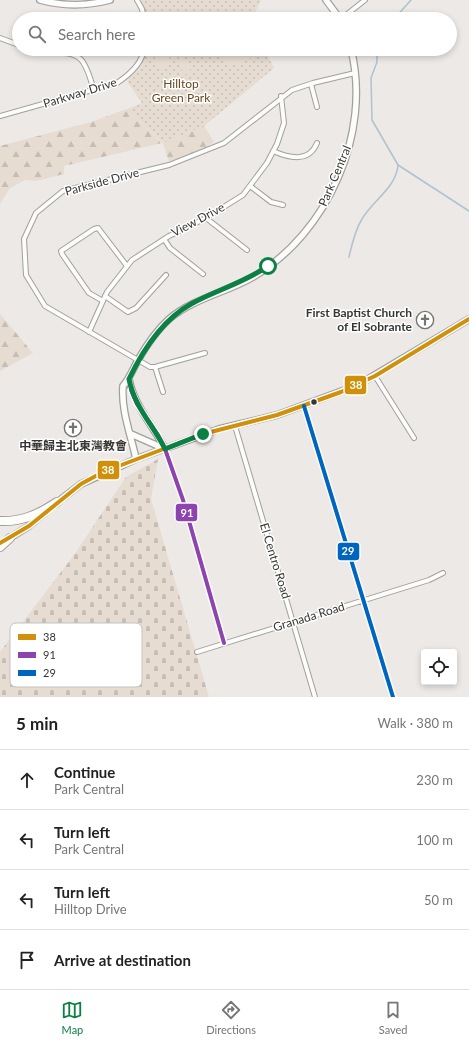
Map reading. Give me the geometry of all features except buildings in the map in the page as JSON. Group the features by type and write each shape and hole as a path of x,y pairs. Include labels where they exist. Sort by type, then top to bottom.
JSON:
{"highway":[{"path":"0,521 31,517 57,502"},
{"path":"0,547 10,538"}],"street":[{"path":"40,0 56,4 110,0"},
{"path":"136,0 143,12"},
{"path":"326,0 335,12"},
{"path":"349,12 365,0"},
{"path":"0,38 12,42"},
{"path":"77,56 88,68 94,91"},
{"name":"Parkway Drive","path":"0,116 94,91 117,83 128,75 137,64 141,56"},
{"name":"Park Central","path":"136,459 122,398 123,386 129,379 138,360 154,336 169,320 190,304 252,277 268,266 302,235 322,208 348,151 357,100 352,56"},
{"name":"Parkside Drive","path":"155,367 150,367 45,306 26,275 24,238 36,213 63,191 169,165 224,143 281,96 292,90 355,73"},
{"path":"311,84 316,107"},
{"name":"View Drive","path":"89,332 105,296 132,260 164,239 206,218 243,195 267,163 273,152 284,123 281,96"},
{"path":"273,152 289,158 300,157 308,155 315,149 317,143"},
{"path":"250,186 271,202 283,205"},
{"path":"206,218 247,250"},
{"path":"103,301 89,294 61,251 94,229 98,228 127,266"},
{"path":"164,239 170,248 203,274"},
{"path":"105,296 130,312 136,308 166,274"},
{"path":"0,542 10,538 29,526 81,484 136,459 203,434 277,415 341,392 375,376 469,319"},
{"path":"163,392 155,367 205,353"},
{"path":"375,376 414,438"},
{"path":"129,379 137,404 158,435 165,449 183,500 224,643"},
{"path":"304,406 393,697"},
{"name":"El Centro Road","path":"235,426 315,697"},
{"path":"131,434 165,449"},
{"name":"Granada Road","path":"197,652 429,580 443,573"}],"green space":[{"path":"142,0 261,0 255,12 144,12 141,3"},
{"name":"Hilltop Green Park","path":"144,56 268,56 274,68 204,126 163,143 127,109 142,103 127,81 140,65"},
{"path":"157,56 170,56 166,69 154,65"},
{"path":"222,56 255,56 228,68"},
{"path":"185,59 191,72 184,75 178,61"},
{"path":"127,109 162,143 64,166 64,174 36,181 25,180 10,188 0,204 0,146 91,122"},
{"path":"204,126 214,142 195,153 169,162 163,143"},
{"path":"0,314 33,353 0,371"},
{"path":"158,459 151,499 209,697 0,697 0,652 10,639 10,687 142,687 142,623 22,623 74,555 126,477"}],"waterway":[{"path":"400,12 411,0"},
{"path":"377,56 377,62 371,78 372,120 398,165 469,211"},
{"path":"349,257 357,228 367,212 389,187 398,165"}],"transit line":[{"name":"38","path":"0,543 29,526 81,484 103,472 203,434 277,415 341,392 375,376 469,319"},
{"name":"91","path":"131,390 137,404 158,435 165,449 183,500 224,643"},
{"name":"29","path":"304,406 393,697"}],"place":[{"name":"First Baptist Church of El Sobrante","path":"425,320"},
{"name":"中華歸主北東灣教會","path":"73,428"}],"route":[{"path":"203,434 165,449 158,435 137,404 129,379 138,360 154,336 169,320 190,304 252,277 268,266"}]}
